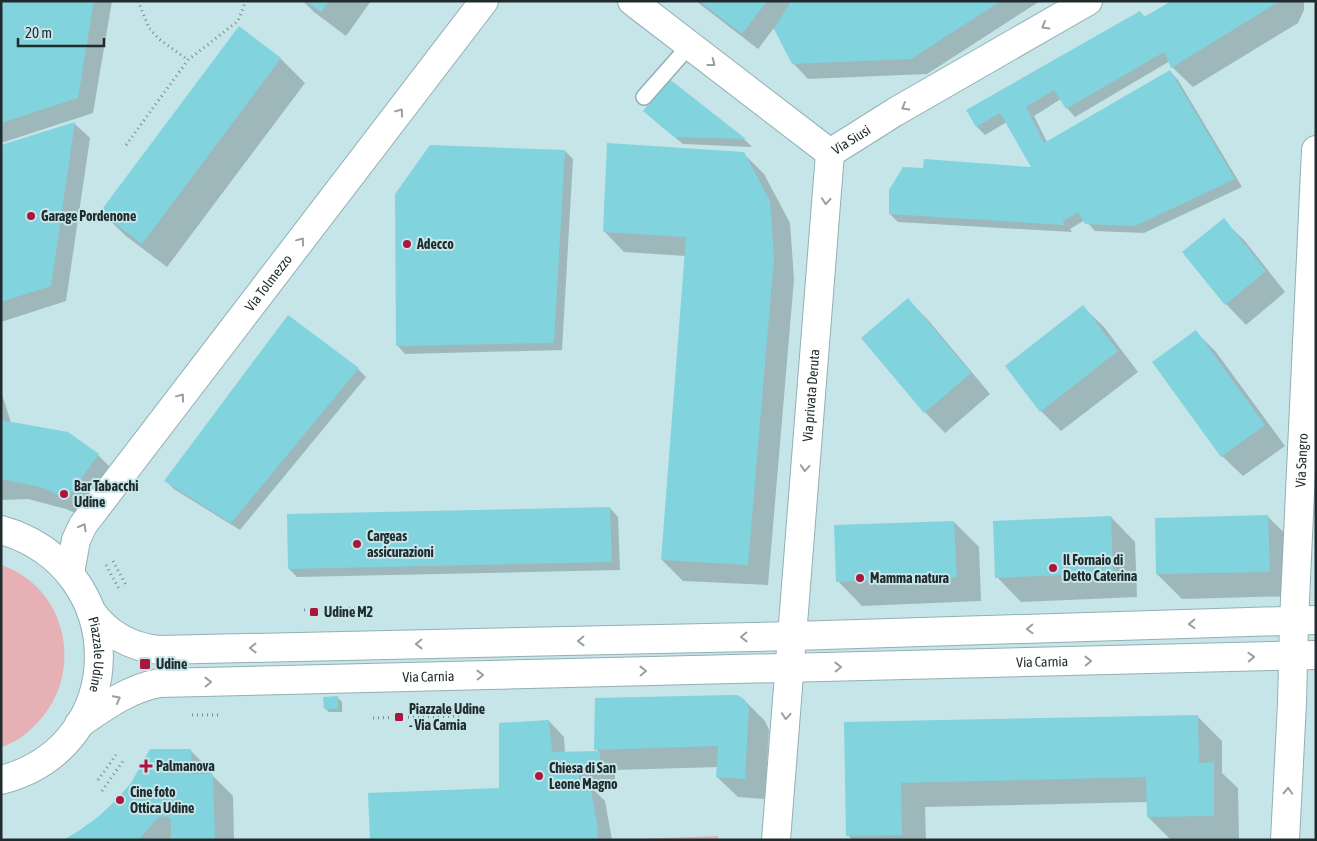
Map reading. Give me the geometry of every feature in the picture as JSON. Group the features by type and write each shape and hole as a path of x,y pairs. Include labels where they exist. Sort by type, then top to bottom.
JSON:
{"street":[{"name":"Via Tolmezzo","path":"70,573 76,540 83,524 484,1"},
{"name":"Via Siusi","path":"632,1 830,153 895,112 1088,1"},
{"name":"Via Sangro","path":"1305,621 1316,150"},
{"name":"Via privata Deruta","path":"793,636 830,153"},
{"name":"Piazzale Udine","path":"1,530 34,542 70,573 80,587 96,624 99,650 98,673 90,703 79,724 60,748 48,758 23,773 1,780"},
{"path":"91,611 98,622 123,639 140,647 159,650 793,636 1305,621 1304,655 1286,840"},
{"path":"776,840 793,636"},
{"name":"Via Carnia","path":"79,724 109,703 134,690 159,683 1304,655"}],"lane":[{"path":"644,97 689,46"}],"path":[{"path":"138,1 149,28 159,39 188,60"},
{"path":"126,145 188,60 238,21 246,1"},
{"path":"112,561 126,585"},
{"path":"106,564 119,589"},
{"path":"304,610 358,608"},
{"path":"192,716 220,715"},
{"path":"373,718 461,716"},
{"path":"98,780 116,756"},
{"path":"102,791 123,761"}],"shaded area":[{"path":"1,565 23,576 41,592 54,611 62,633 65,656 62,679 53,701 39,721 22,737 1,747"},
{"path":"718,836 718,840 637,840 637,839"}],"building":[{"path":"1,1 94,1 78,98 1,123"},
{"path":"306,1 329,1 321,12"},
{"path":"699,1 767,1 742,34"},
{"path":"791,1 1001,1 911,59 792,64 774,29"},
{"path":"1171,1 1280,1 1171,68 1164,52 1066,109 1054,90 1026,107 1044,143 1170,70 1235,179 1135,226 1085,224 1078,212 1063,221 1064,225 889,214 889,190 903,167 923,168 924,159 1031,167 1000,113 976,127 966,110 1140,11 1145,17"},
{"path":"239,26 281,58 142,244 100,212"},
{"path":"668,78 746,139 674,137 643,111"},
{"name":"Garage Pordenone","path":"75,122 51,286 1,302 1,145"},
{"path":"607,143 744,152 770,201 774,258 748,565 661,560 686,237 603,232"},
{"path":"430,145 565,150 554,343 396,346 395,194"},
{"path":"1224,218 1266,271 1225,305 1182,252"},
{"path":"908,298 971,373 924,413 861,338"},
{"path":"1083,305 1118,351 1040,412 1005,366"},
{"path":"288,315 359,368 231,523 164,481"},
{"path":"1196,330 1265,425 1221,457 1152,362"},
{"path":"1,420 68,432 99,454 66,499 44,488 1,479"},
{"path":"610,507 612,562 288,569 287,514"},
{"path":"1268,515 1270,572 1156,574 1155,518"},
{"path":"1111,516 1113,573 995,578 993,521"},
{"path":"954,521 957,577 836,582 834,525"},
{"path":"737,695 744,699 749,708 745,779 716,777 718,746 594,750 595,698"},
{"path":"338,696 338,709 324,709 323,697"},
{"path":"1198,715 1199,763 1214,762 1214,816 1147,817 1146,777 901,783 902,835 846,836 844,722"},
{"name":"Chiesa di San Leone Magno","path":"549,720 552,752 600,751 600,767 579,768 579,783 590,784 598,829 597,840 370,840 368,793 499,788 499,723"},
{"path":"150,749 191,749 192,774 213,774 215,840 171,840 171,820 167,816 159,817 138,840 63,840 98,817 115,801 131,783"}],"place":[{"name":"Garage Pordenone","path":"31,216"},
{"name":"Adecco","path":"407,244"},
{"name":"Bar Tabacchi Udine","path":"64,494"},
{"name":"Cargeas assicurazioni","path":"357,544"},
{"name":"Il Fornaio di Detto Caterina","path":"1053,568"},
{"name":"Mamma natura","path":"860,578"},
{"name":"Udine M2","path":"314,612"},
{"name":"Udine","path":"145,664"},
{"name":"Piazzale Udine - Via Carnia","path":"399,717"},
{"name":"Palmanova","path":"146,766"},
{"name":"Chiesa di San Leone Magno","path":"539,776"},
{"name":"Cine foto Ottica Udine","path":"120,800"}]}
